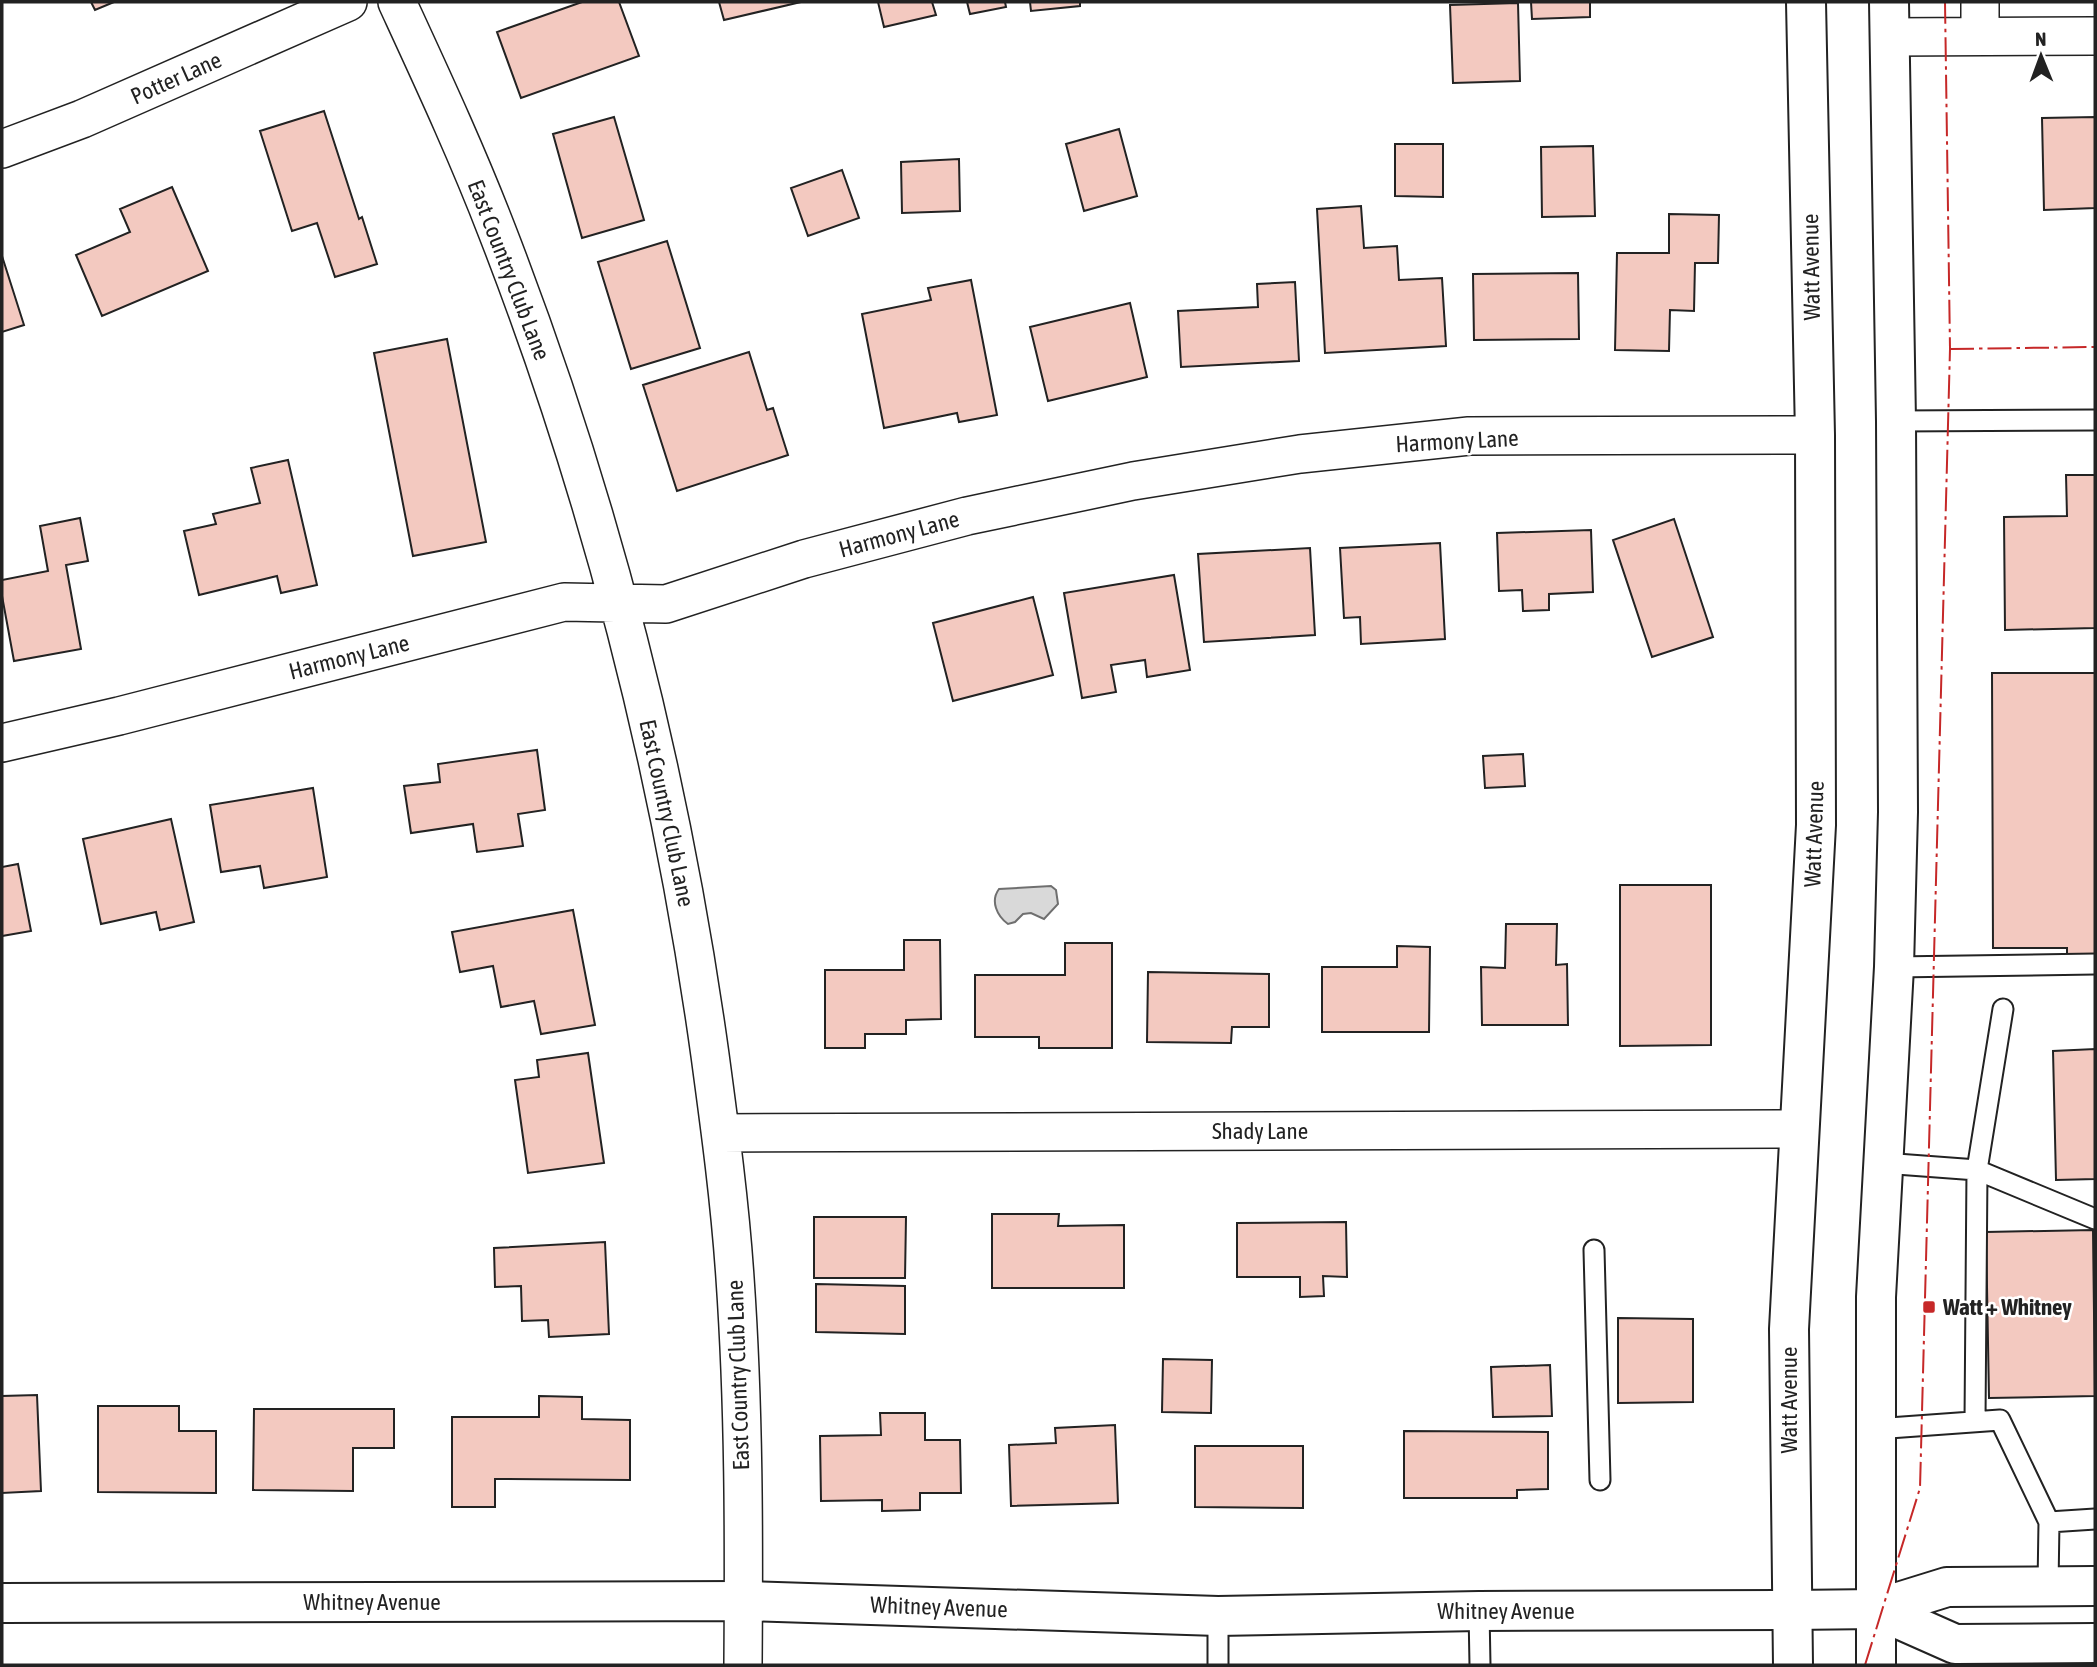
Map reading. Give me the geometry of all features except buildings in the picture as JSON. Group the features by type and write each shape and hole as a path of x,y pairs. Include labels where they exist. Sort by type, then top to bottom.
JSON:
{"main road":[{"name":"Watt Avenue","path":"1793,1665 1789,1329 1816,825 1815,435 1806,2"},
{"path":"1876,1665 1876,1297 1894,967 1898,813 1896,421 1889,20"},
{"name":"Whitney Avenue","path":"2,1603 744,1601 1219,1616 1479,1611 1876,1609 1947,1587 2095,1586"},
{"name":"Whitney Avenue","path":"1876,1609 1955,1644 2048,1654 2095,1643"}],"street":[{"name":"Potter Lane","path":"2,149 82,119 348,2"},
{"name":"East Country Club Lane","path":"397,2 449,115 497,232 561,410 618,603 664,789 697,961 721,1133 735,1275 742,1412 743,1665"},
{"path":"1889,20 1980,19 2095,36"},
{"name":"Harmony Lane","path":"2,743 133,713 564,602 666,604 804,559 967,516 1133,481 1300,454 1469,436 1815,435"},
{"name":"Shady Lane","path":"721,1133 1798,1129"}],"lane":[{"path":"1896,421 2095,419"},
{"path":"1894,967 2095,964"},
{"path":"1975,1422 1977,1170 2003,1009"},
{"path":"1883,1163 1977,1170 2095,1219"},
{"path":"1594,1250 1600,1480"},
{"path":"1875,1429 2000,1420 2049,1522 2048,1586"},
{"path":"2049,1522 2095,1519"},
{"path":"1479,1611 1480,1665"},
{"path":"1217,1665 1219,1616"}],"shaded area":[{"path":"1051,886 1056,890 1058,904 1044,919 1031,913 1023,914 1015,922 1008,924 998,913 995,898 999,889"}],"power":[{"path":"1865,1665 1920,1488 1950,349 1945,2"},
{"path":"1950,349 2095,347"}],"place":[{"name":"Watt + Whitney","path":"1929,1307"}]}
